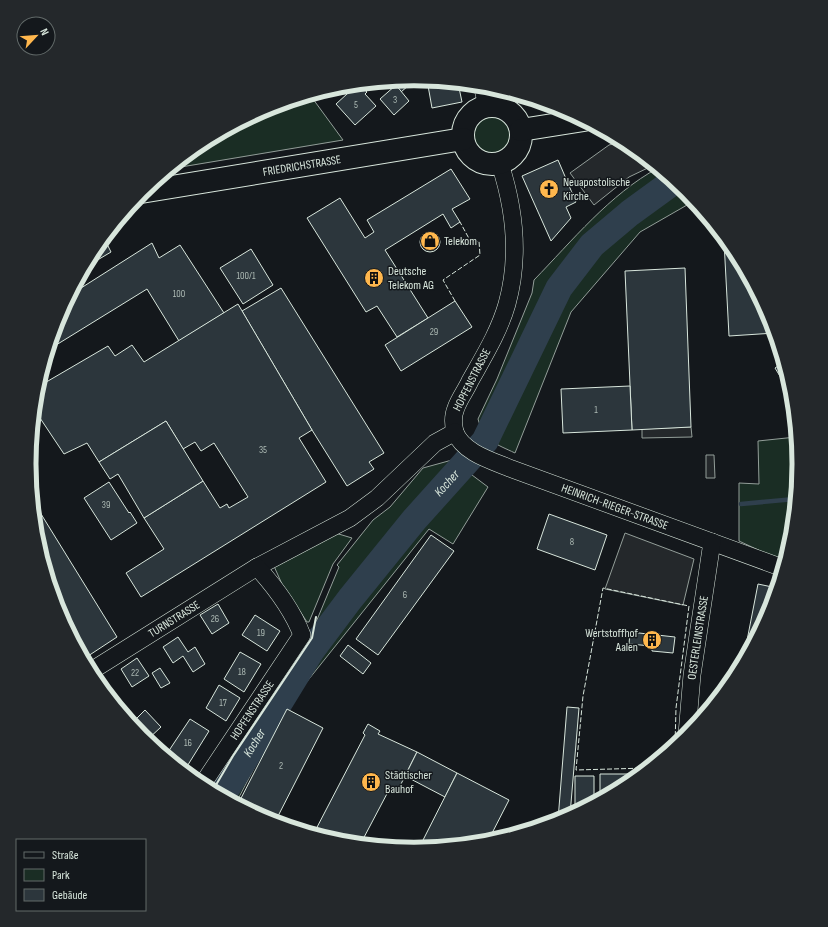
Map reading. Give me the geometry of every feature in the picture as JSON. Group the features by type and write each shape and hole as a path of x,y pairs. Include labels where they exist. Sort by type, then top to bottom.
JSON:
{"main road":[{"path":"487,106 500,107 511,113 521,130 518,149 511,158 500,164 485,164 475,159 467,150 463,139 464,128 468,118 476,110 487,106"},
{"path":"521,130 575,121"},
{"name":"FRIEDRICHSTRASSE","path":"153,190 463,139"}],"street":[{"path":"484,92 487,106"},
{"name":"HOPFENSTRASSE","path":"455,432 453,423 456,407 500,324 511,284 515,243 513,217 509,191 500,164"},
{"path":"257,567 350,518 377,498 435,443 455,432"},
{"name":"HEINRICH-RIEGER-STRASSE","path":"455,432 465,446 512,469 778,566"},
{"name":"OESTERLEINSTRASSE","path":"688,724 692,675 712,542"},
{"name":"HOPFENSTRASSE","path":"206,779 302,636 291,611 275,587 257,567"},
{"name":"TURNSTRASSE","path":"96,668 257,567"}],"green space":[{"path":"313,99 343,140 180,167 204,149 247,124 269,114"},
{"path":"492,112 501,114 509,119 514,127 516,136 514,145 509,153 501,158 492,160 483,158 475,153 470,145 468,136 470,127 475,119 483,114"},
{"path":"653,171 689,204 640,232 571,312 515,453 487,437 478,419 497,379 532,293 534,280 592,219 640,179"},
{"path":"791,438 792,464 789,513 779,560 739,541 739,483 759,484 758,441"},
{"path":"452,460 488,487 453,544 429,529 285,709 238,798 230,794 258,745 327,639 314,627 339,567 337,565 373,520 390,507 423,468"},
{"path":"332,532 352,538 333,564 309,622 307,622 282,584 273,564"}],"shaded area":[{"path":"615,143 649,168 629,177 594,205 570,173 609,145"},
{"path":"691,427 692,437 642,438 642,429"},
{"path":"706,455 714,455 715,478 706,478"},
{"path":"625,533 694,559 683,605 605,589"}],"building":[{"path":"397,86 408,86 401,92"},
{"path":"397,86 409,101 394,115 380,99"},
{"path":"428,86 459,89 462,102 432,108"},
{"path":"364,89 367,92 365,94 376,106 355,125 336,104 350,91"},
{"name":"Neuapostolische Kirche","path":"558,160 576,202 566,207 571,218 551,241 522,176"},
{"name":"Deutsche Telekom AG","path":"451,169 470,199 452,209 460,222 451,228 443,214 385,250 428,318 397,337 377,306 366,312 307,218 340,198 365,238 374,232 367,220"},
{"name":"Telekom","path":"430,232 437,235 440,242 437,249 430,252 423,249 420,242 423,235"},
{"path":"107,243 111,252 95,262"},
{"path":"152,243 159,258 180,245 224,313 179,341 147,289 55,346 78,290"},
{"path":"724,248 753,296 769,333 729,336"},
{"path":"251,249 273,285 243,304 220,268"},
{"path":"685,268 691,427 632,430 625,271"},
{"path":"281,288 384,453 369,462 374,469 347,486 312,430 242,311"},
{"path":"455,301 472,327 401,371 385,345"},
{"path":"238,304 312,430 299,438 326,482 141,597 126,573 164,549 144,518 203,481 220,508 227,504 229,508 248,497 214,443 201,451 195,442 183,449 166,421 99,462 87,443 64,454 39,416 45,383 108,346 115,356 132,345 144,362"},
{"path":"779,365 783,381 775,368"},
{"path":"630,386 632,430 563,433 561,389"},
{"path":"166,421 203,481 144,518 118,474 110,479 99,462"},
{"path":"109,482 137,523 111,540 84,498"},
{"path":"39,510 117,637 89,655 75,631 56,585 43,537"},
{"path":"549,514 607,535 595,570 537,549"},
{"path":"431,535 454,551 378,655 356,639"},
{"path":"758,584 771,587 753,631 747,643"},
{"path":"218,604 229,623 212,634 200,615"},
{"path":"255,615 280,631 267,651 242,635"},
{"name":"Wertstoffhof Aalen","path":"630,632 675,637 673,653 652,651 652,646 629,644"},
{"path":"178,637 188,652 195,647 205,664 193,672 183,656 173,663 163,647"},
{"path":"348,645 371,663 363,674 340,656"},
{"path":"240,652 261,664 244,692 224,679"},
{"path":"137,658 149,676 132,687 121,669"},
{"path":"160,668 170,683 161,688 152,673"},
{"path":"219,685 240,698 226,721 206,708"},
{"path":"567,707 579,708 571,808 559,813"},
{"path":"287,709 323,728 278,816 240,799"},
{"path":"145,710 161,727 152,736 136,719"},
{"path":"190,719 209,731 187,766 169,751"},
{"name":"Städtischer Bauhof","path":"368,724 380,731 378,734 417,752 397,792 390,788 364,838 316,829 365,735 363,733"},
{"path":"417,752 457,773 445,797 405,776"},
{"path":"457,773 509,800 492,833 439,841 422,842"},
{"path":"600,774 629,774 624,778 600,793"},
{"path":"575,776 594,776 594,796 575,806"}],"waterway":[{"name":"Kocher","path":"225,791 311,651 350,599 414,520 485,441 559,288 592,245 630,213 669,185"},
{"path":"741,504 790,499"}],"fence":[{"path":"455,301 443,280 480,255 479,241 472,244 460,222"},
{"path":"637,768 576,770 583,696 603,588 689,606 676,708 675,736"}],"wall":[{"path":"216,785 233,756 312,638 316,617"}],"place":[{"name":"Neuapostolische Kirche","path":"549,189"},
{"name":"Telekom","path":"430,241"},
{"name":"Deutsche Telekom AG","path":"374,278"},
{"name":"Wertstoffhof Aalen","path":"652,640"},
{"name":"Städtischer Bauhof","path":"371,782"}]}
